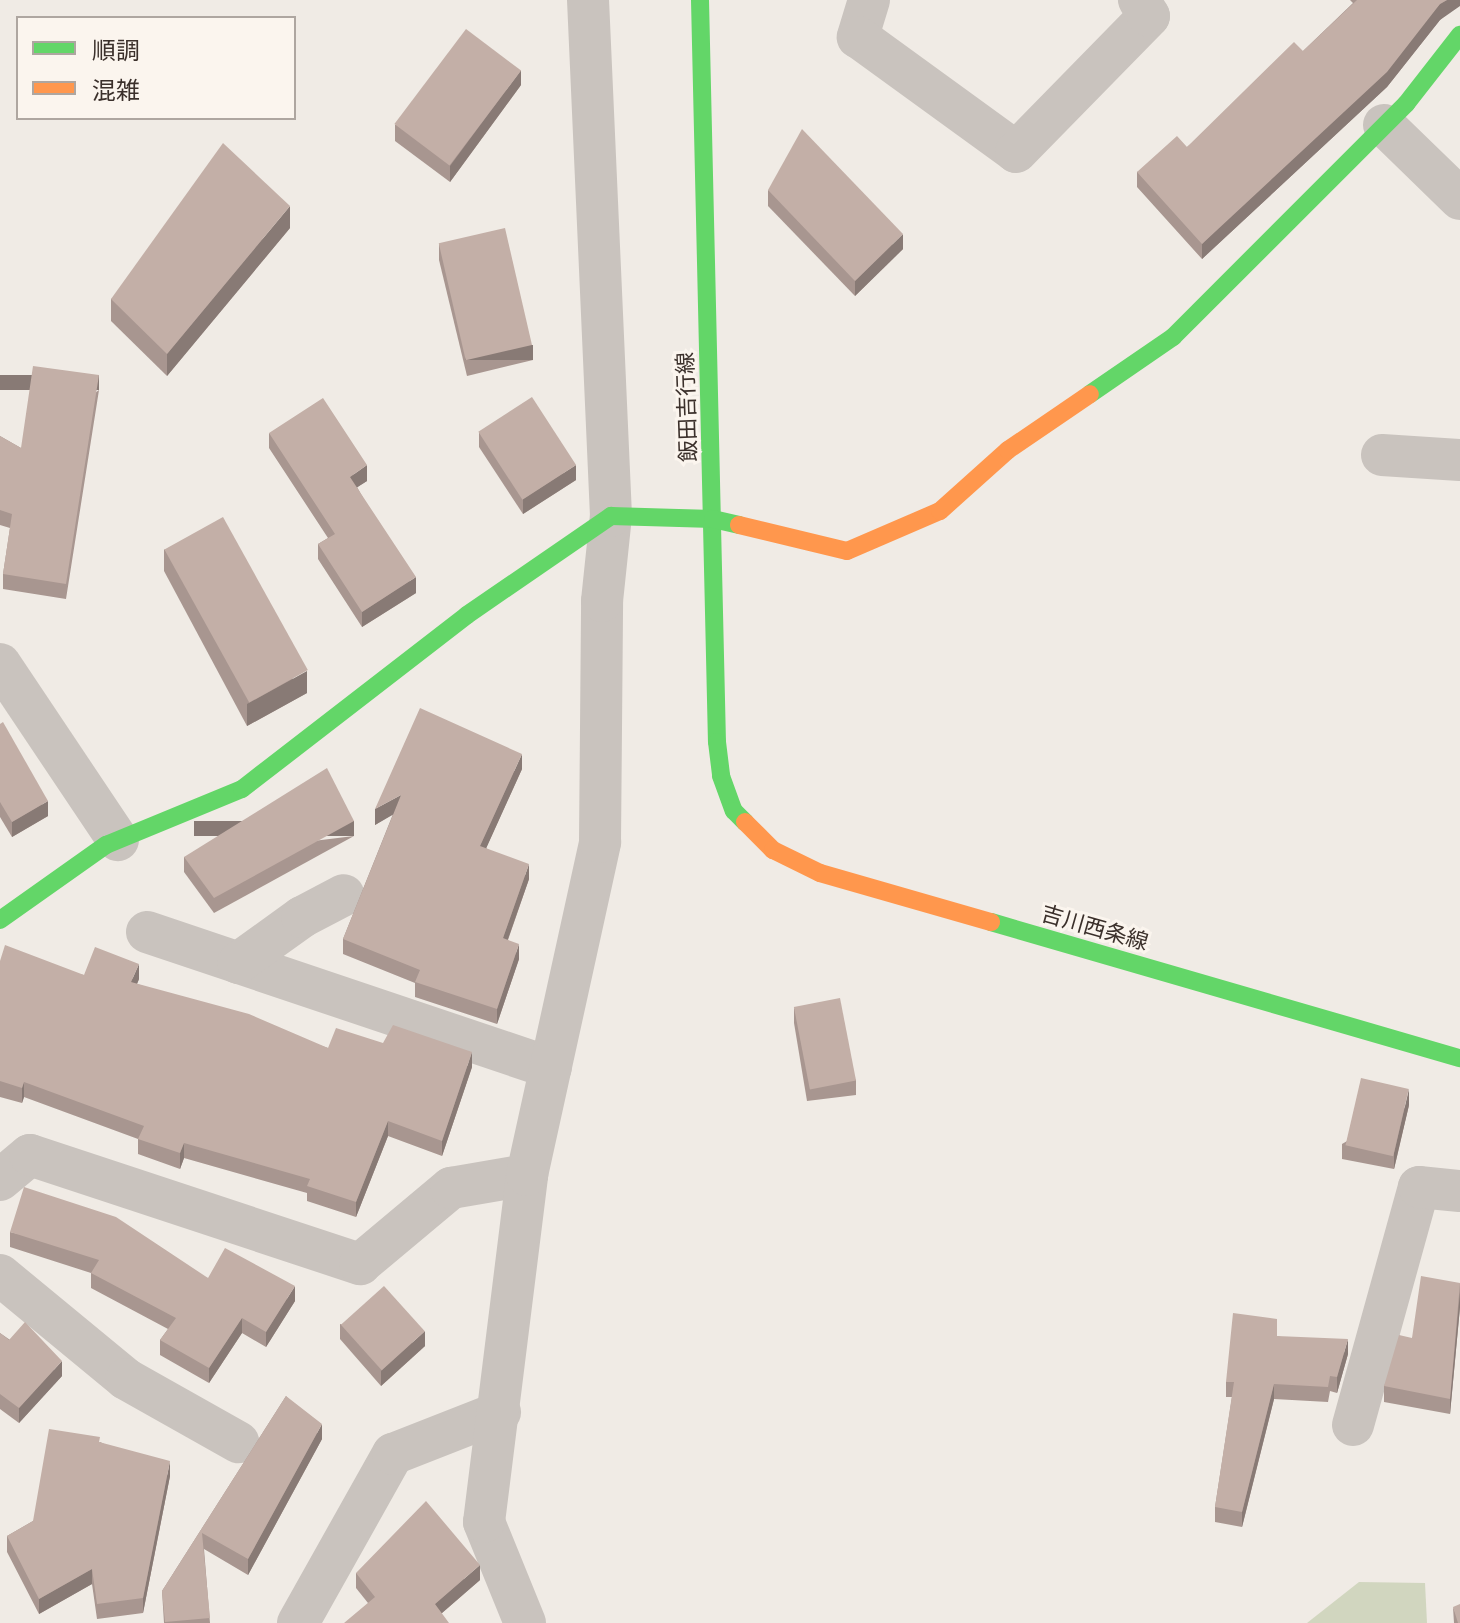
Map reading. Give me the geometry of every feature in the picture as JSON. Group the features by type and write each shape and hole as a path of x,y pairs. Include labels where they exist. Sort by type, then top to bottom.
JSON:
{"street":[{"path":"525,1623 484,1522 527,1175 600,842 602,601 611,516 588,0"},
{"name":"飯田吉行線","path":"700,0 717,742 721,776 734,811"},
{"path":"869,0 858,37 1016,152 1149,16 1139,0"},
{"path":"0,920 118,840 242,789 467,615 611,516 713,519 847,551 940,511 1008,450 1173,337 1384,125 1460,35"},
{"path":"1384,125 1460,199"},
{"path":"1382,455 1460,460"},
{"path":"0,664 118,840"},
{"name":"吉川西条線","path":"734,811 773,850 820,873 1460,1058"},
{"path":"238,963 302,917 344,895"},
{"path":"147,932 551,1068"},
{"path":"0,1180 30,1155 360,1264 451,1188 527,1175"},
{"path":"1353,1425 1419,1187 1460,1191"},
{"path":"0,1275 126,1379 238,1442"},
{"path":"298,1623 393,1454 500,1412"}],"green space":[{"path":"1359,1582 1425,1583 1427,1623 1307,1623"}],"building":[{"path":"1357,0 1447,0 1440,4 1387,72 1202,244 1137,172 1177,136 1187,147 1294,42 1303,51"},
{"path":"466,29 521,71 449,166 394,124"},
{"path":"802,129 903,234 855,281 768,190"},
{"path":"223,143 290,206 167,354 111,299"},
{"path":"505,228 532,345 466,360 439,243"},
{"path":"33,366 99,375 66,584 3,574 12,514 0,510 0,436 21,448"},
{"path":"532,397 576,465 522,500 478,432"},
{"path":"323,398 367,465 350,477 416,577 362,612 318,544 335,534 269,433"},
{"path":"223,517 308,670 249,703 164,549"},
{"path":"420,708 522,754 480,846 529,864 503,938 519,944 497,1009 415,982 420,970 343,939 401,795 375,809"},
{"path":"3,722 48,801 12,822 0,802 0,724"},
{"path":"327,768 354,821 214,898 184,857"},
{"path":"5,945 84,975 95,947 139,964 131,982 249,1014 328,1048 336,1028 383,1043 393,1025 472,1052 442,1141 388,1121 356,1202 307,1186 310,1179 184,1143 180,1153 138,1139 144,1126 24,1082 22,1088 0,1081 0,961"},
{"path":"840,998 856,1080 810,1089 794,1007"},
{"path":"1361,1078 1409,1089 1393,1156 1345,1145"},
{"path":"24,1187 116,1217 208,1278 225,1248 295,1286 266,1332 242,1318 209,1368 160,1340 176,1318 91,1273 99,1260 10,1232"},
{"path":"1421,1276 1460,1283 1450,1399 1384,1386 1399,1335 1412,1338"},
{"path":"384,1286 425,1331 382,1370 341,1325"},
{"path":"1233,1313 1277,1319 1277,1336 1348,1339 1337,1377 1330,1376 1328,1387 1274,1384 1242,1512 1215,1507 1234,1382 1226,1382"},
{"path":"25,1322 62,1361 19,1408 0,1394 0,1333 9,1340"},
{"path":"286,1396 322,1424 248,1559 202,1533 210,1618 165,1622 162,1591"},
{"path":"49,1429 100,1437 99,1442 170,1461 143,1598 97,1604 92,1569 39,1599 7,1536 33,1521"},
{"path":"426,1501 480,1565 435,1604 449,1623 344,1623 375,1597 356,1573"},
{"path":"1460,1604 1460,1623 1458,1623 1453,1607"}],"traffic: fast":[{"path":"700,0 717,742 721,776 734,811 745,822"},
{"path":"1090,394 1173,337 1406,104 1460,35"},
{"path":"0,920 106,845 242,789 467,615 611,516 713,519 739,525"},
{"path":"991,922 1460,1058"}],"traffic: slow":[{"path":"739,525 847,551 940,511 1008,450 1090,394"},
{"path":"745,822 773,850 820,873 991,922"}]}
